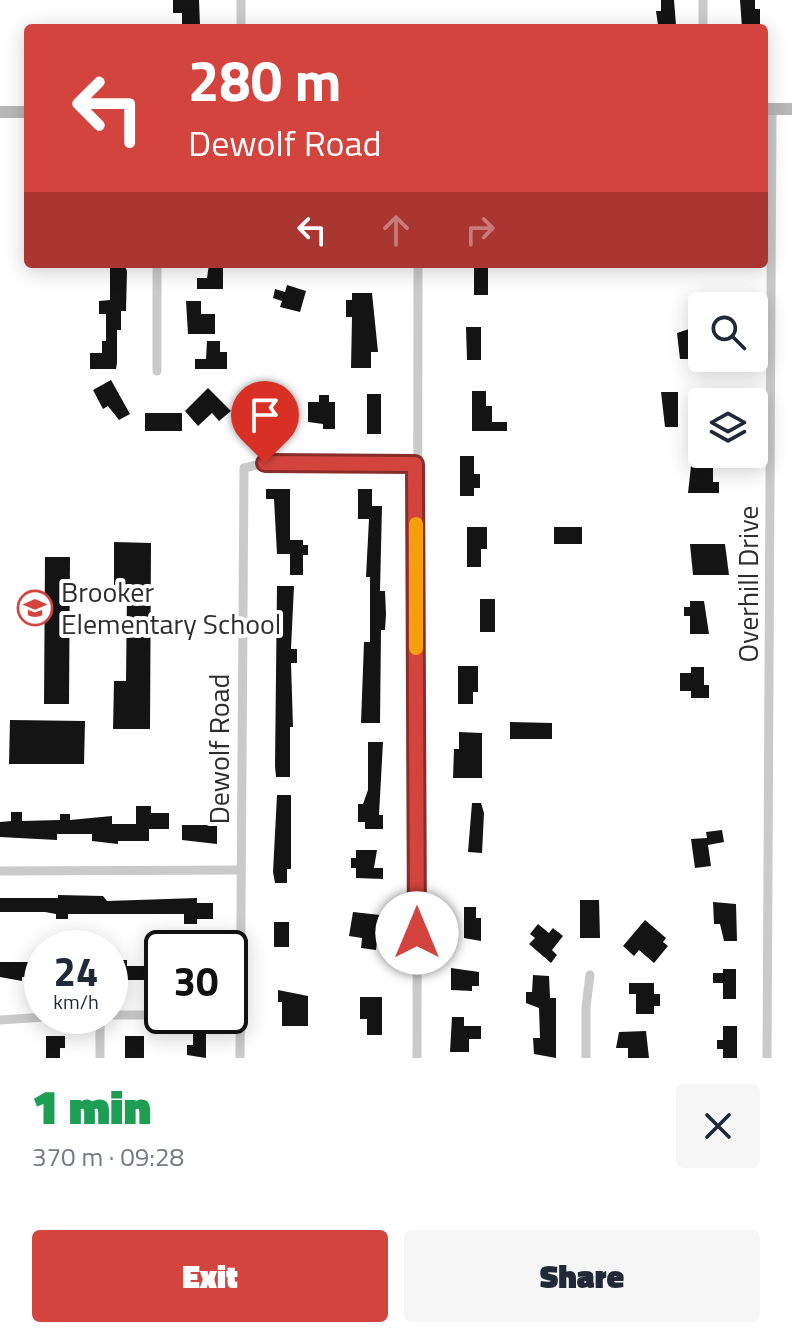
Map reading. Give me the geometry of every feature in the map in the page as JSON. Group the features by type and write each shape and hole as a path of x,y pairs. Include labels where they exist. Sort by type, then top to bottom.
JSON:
{"main road":[{"path":"768,109 792,109"},
{"path":"0,112 24,112"}],"street":[{"path":"241,0 241,24"},
{"path":"703,0 703,24"},
{"path":"157,268 157,371"},
{"path":"417,1058 415,464 418,268"},
{"name":"Overhill Drive","path":"767,1058 768,268"},
{"name":"Dewolf Road","path":"238,930 244,468 265,463 415,464"},
{"path":"0,871 241,870"},
{"path":"586,1058 586,1007 590,975"},
{"path":"0,1020 24,1018"},
{"path":"100,1034 100,1058"},
{"name":"Dewolf Road","path":"237,1034 240,1058"}],"building":[{"path":"173,0 199,0 200,24 182,24 182,13 173,13"},
{"path":"661,0 674,0 676,24 658,24 656,11 661,11"},
{"path":"740,0 755,0 755,9 760,9 760,24 742,24"},
{"path":"110,268 126,268 126,311 121,311 121,330 117,330 116,369 90,369 90,353 102,353 102,341 106,341 106,314 99,314 99,301 110,300"},
{"path":"208,268 223,268 223,289 197,289 197,278 207,278"},
{"path":"474,268 488,268 488,295 474,295"},
{"path":"287,285 306,291 300,312 280,307 282,301 273,298 275,289 285,292"},
{"path":"352,293 372,293 378,352 371,352 371,368 351,368 352,317 346,317 346,300 352,300"},
{"path":"186,301 201,301 201,314 215,314 215,334 188,334"},
{"path":"466,327 481,327 481,360 467,360"},
{"path":"688,329 688,359 680,359 677,333"},
{"path":"207,341 220,341 220,352 227,352 227,369 195,369 195,359 206,359"},
{"path":"111,380 130,414 119,420 108,406 103,409 93,390"},
{"path":"208,388 231,411 219,421 212,413 198,426 185,411"},
{"path":"472,391 486,391 486,406 492,406 492,422 507,422 507,431 472,431"},
{"path":"661,392 678,392 678,427 665,427"},
{"path":"367,394 381,394 381,434 367,434"},
{"path":"274,395 288,395 288,424 270,424 270,432 260,432 260,402 274,401"},
{"path":"319,395 329,395 329,402 335,402 335,429 323,429 323,424 308,422 308,402 319,402"},
{"path":"145,413 182,413 182,431 145,431"},
{"path":"460,456 474,456 474,474 480,474 480,488 474,488 474,496 460,496"},
{"path":"691,468 713,468 713,482 719,482 719,493 688,493"},
{"path":"266,489 290,489 290,540 303,540 303,545 308,545 308,555 303,555 303,575 290,575 290,554 277,554 274,499 266,499"},
{"path":"358,489 372,489 372,506 382,506 380,591 385,591 386,614 385,630 381,630 380,723 361,723 364,642 370,642 370,577 366,577 369,519 358,519"},
{"path":"467,527 487,527 487,549 481,549 481,567 467,567"},
{"path":"554,527 582,527 582,544 554,544"},
{"path":"114,542 151,543 150,729 113,729 114,681 126,681 127,590 114,590"},
{"path":"690,544 725,544 729,575 693,575"},
{"path":"45,557 70,557 69,704 44,704"},
{"path":"277,586 294,586 291,649 297,649 297,663 291,663 293,727 290,727 290,777 276,777 275,766"},
{"path":"480,599 495,599 495,632 480,632"},
{"path":"690,601 704,601 709,634 690,634 690,616 684,616 684,607 690,607"},
{"path":"458,666 478,666 478,692 473,692 473,704 458,704"},
{"path":"691,667 704,667 704,685 709,685 709,698 691,698 691,691 680,691 680,673 691,673"},
{"path":"10,720 85,721 84,764 9,764"},
{"path":"510,722 552,723 552,739 510,739"},
{"path":"459,732 482,733 482,778 453,778 454,749 459,749"},
{"path":"368,742 383,742 379,815 383,815 383,829 365,829 365,822 358,822 358,804 363,804 368,790"},
{"path":"277,795 291,795 291,869 287,869 287,883 275,883 273,872"},
{"path":"472,803 481,803 484,813 482,853 468,852"},
{"path":"136,806 151,806 151,813 169,813 169,829 149,829 149,841 118,841 118,844 92,841 92,834 57,834 57,840 0,837 0,822 11,821 11,812 22,812 22,821 60,820 60,814 70,814 70,820 112,816 112,824 136,824"},
{"path":"182,825 217,825 217,844 182,840"},
{"path":"722,830 724,842 708,845 711,866 695,868 691,839 707,838 706,832"},
{"path":"356,850 377,850 374,868 383,868 383,879 356,878 356,868 351,868 351,858 356,858"},
{"path":"58,895 103,896 107,901 197,898 197,903 213,903 213,919 197,919 197,924 184,924 184,914 68,914 68,919 56,919 56,914 45,912 0,912 0,898 58,898"},
{"path":"580,900 599,900 600,938 580,938"},
{"path":"713,902 736,904 737,941 724,941 720,924 714,924"},
{"path":"464,907 476,907 476,918 481,918 481,941 464,938"},
{"path":"353,912 380,915 376,950 361,948 362,938 349,936"},
{"path":"645,920 666,938 663,942 668,946 654,963 639,950 634,956 623,946"},
{"path":"274,922 289,922 289,947 274,947"},
{"path":"538,924 549,933 553,928 563,936 552,950 557,955 551,963 529,944 535,938 530,934"},
{"path":"0,962 24,962 22,981 0,977"},
{"path":"128,966 144,966 144,980 128,980"},
{"path":"451,968 479,972 479,986 472,986 472,991 451,990"},
{"path":"723,969 736,969 736,999 723,999 723,983 713,983 713,973 723,973"},
{"path":"533,975 549,976 550,998 556,998 556,1058 534,1054 533,1038 540,1038 539,1008 526,1003 526,992 532,992"},
{"path":"629,983 654,983 654,994 660,994 660,1006 654,1006 654,1014 636,1014 636,994 629,994"},
{"path":"278,990 308,996 308,1026 282,1026 282,1002 278,1002"},
{"path":"360,997 382,997 382,1035 367,1035 367,1019 360,1019"},
{"path":"452,1017 464,1017 464,1026 481,1026 481,1039 469,1039 469,1052 450,1052"},
{"path":"723,1026 737,1026 737,1058 723,1058 723,1049 717,1049 717,1040 723,1040"},
{"path":"646,1031 649,1058 628,1058 628,1048 616,1048 619,1032"},
{"path":"193,1034 206,1034 206,1058 187,1055 187,1045 193,1045"},
{"path":"46,1036 65,1036 65,1048 60,1048 60,1058 46,1058"},
{"path":"125,1036 144,1036 144,1058 125,1058"}],"slow traffic":[{"path":"416,524 416,648"}],"place":[{"name":"Brooker Elementary School","path":"35,608"}],"route":[{"path":"265,463 415,464 417,933"}]}
